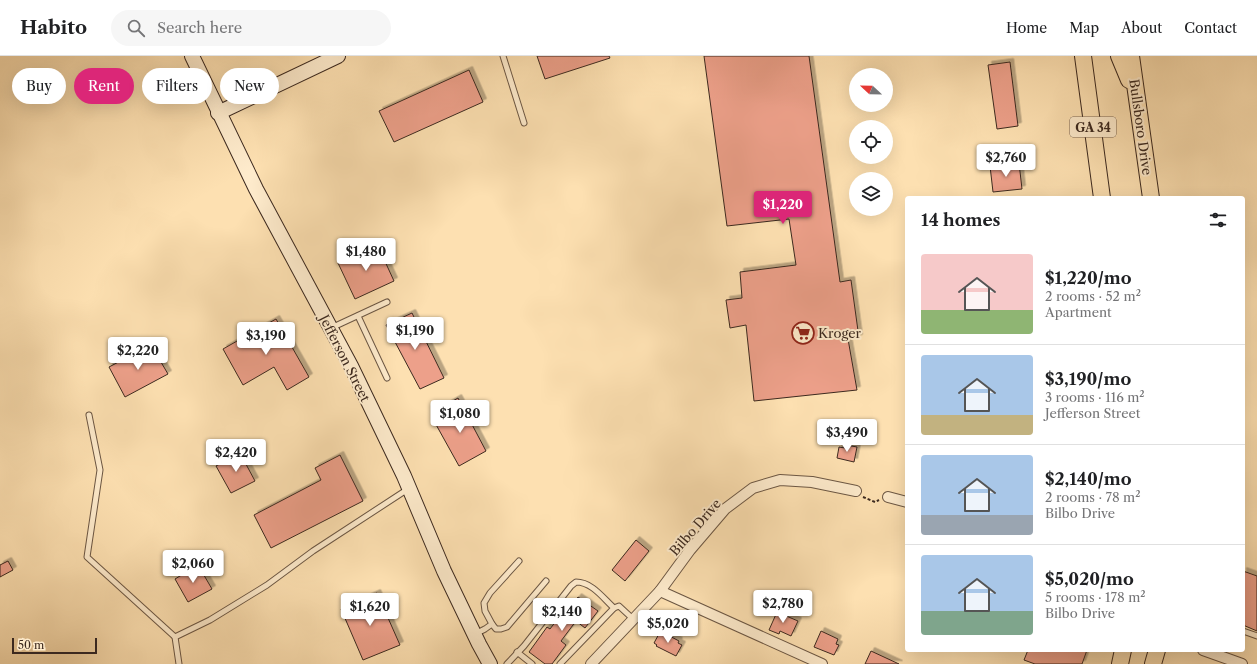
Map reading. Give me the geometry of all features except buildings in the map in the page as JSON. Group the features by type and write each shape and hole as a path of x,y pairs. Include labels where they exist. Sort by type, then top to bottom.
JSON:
{"main road":[{"name":"GA 34","path":"1083,56 1102,196"},
{"path":"1119,56 1136,98"},
{"name":"Bullsboro Drive","path":"1131,56 1151,196"},
{"path":"1120,664 1123,652"},
{"path":"1153,664 1156,652"}],"street":[{"name":"Jefferson Street","path":"192,56 218,113 256,189 351,366 409,488 444,571 490,664"},
{"path":"218,113 338,56"},
{"name":"Bilbo Drive","path":"591,664 660,591 690,550 725,509 753,488 780,480 812,482 856,491"},
{"path":"888,497 905,501"},
{"path":"660,591 822,664"},
{"path":"1209,652 1242,664"}],"lane":[{"path":"503,56 524,123"},
{"path":"330,328 387,302"},
{"path":"358,316 387,378"},
{"path":"89,415 100,470 87,557 176,637 179,664"},
{"path":"176,637 210,620 267,585 313,551 409,488"},
{"path":"519,561 484,603 485,611 496,629 507,627 546,581"},
{"path":"507,664 524,646 571,586 576,582 584,582 590,586 614,608"},
{"path":"560,664 614,608 619,606 633,618"},
{"path":"474,634 492,624"},
{"path":"1245,632 1257,636"},
{"path":"517,652 532,664"}],"path":[{"path":"856,491 864,498 875,502 888,497"}],"place":[{"name":"Kroger","path":"803,333"}]}
